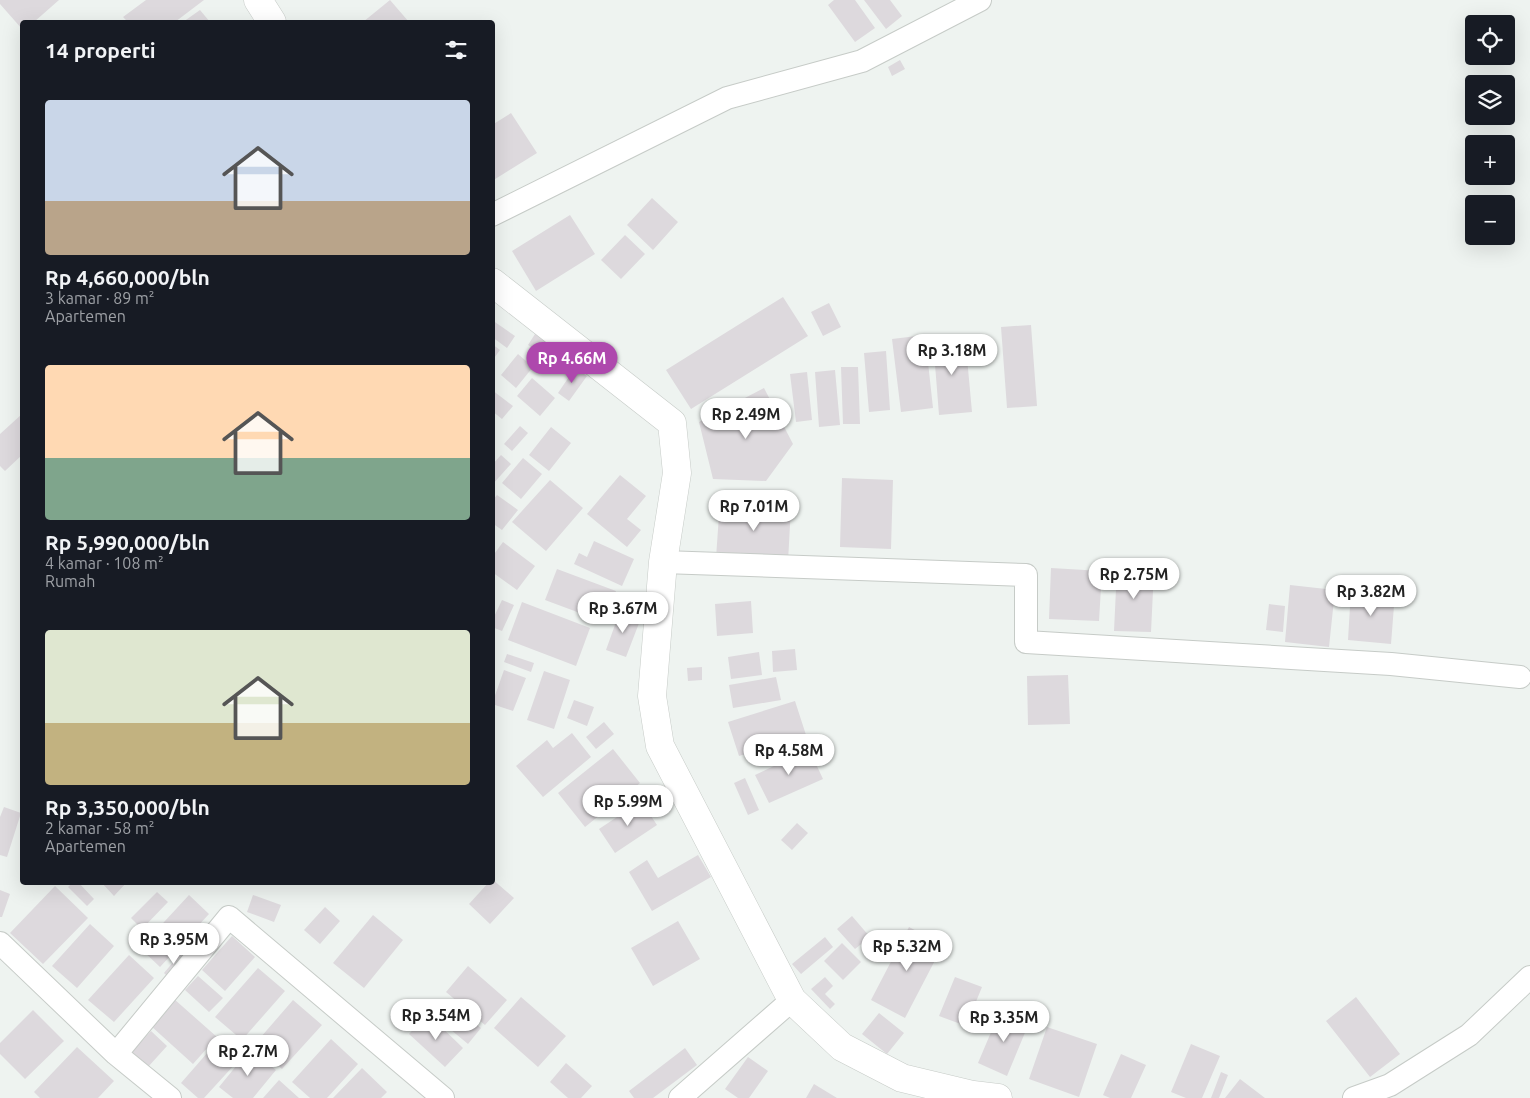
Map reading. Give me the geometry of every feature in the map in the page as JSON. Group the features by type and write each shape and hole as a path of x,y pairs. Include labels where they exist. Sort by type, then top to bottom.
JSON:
{"street":[{"path":"258,0 271,20"},
{"path":"495,214 727,98 862,61 980,0"},
{"path":"495,284 672,423 677,473 663,562 652,696 660,746 792,1000 842,1047 902,1078 981,1097"},
{"path":"663,562 1026,575 1026,642 1391,664 1520,677"},
{"path":"116,1054 229,916 443,1098"},
{"path":"0,943 116,1054 170,1098"},
{"path":"1354,1098 1390,1085 1469,1035 1530,977"},
{"path":"680,1098 792,1000"}],"building":[{"path":"0,0 59,0 36,20 20,20 20,27 0,4"},
{"path":"146,0 204,0 178,20 126,20 123,17"},
{"path":"390,0 407,20 365,20"},
{"path":"834,0 855,0 875,28 855,42 828,5"},
{"path":"864,0 890,0 902,16 886,29"},
{"path":"200,10 208,20 186,20"},
{"path":"900,60 905,69 892,76 888,67"},
{"path":"511,113 537,153 495,179 495,123"},
{"path":"652,198 678,222 653,250 627,225"},
{"path":"570,215 595,254 536,291 512,251"},
{"path":"625,235 645,254 621,279 601,260"},
{"path":"783,297 808,336 691,409 666,370"},
{"path":"829,303 841,327 823,336 811,312"},
{"path":"495,322 515,336 507,348 495,339"},
{"path":"1031,325 1037,406 1007,408 1001,327"},
{"path":"535,334 555,347 548,358 528,345"},
{"path":"925,335 933,408 901,412 892,339"},
{"path":"965,336 972,412 939,415 933,339"},
{"path":"495,346 500,350 495,357"},
{"path":"886,351 890,410 869,412 864,353"},
{"path":"518,354 533,367 516,388 501,375"},
{"path":"841,367 858,367 860,424 843,424"},
{"path":"575,368 587,376 569,401 558,393"},
{"path":"835,370 840,425 819,427 815,372"},
{"path":"807,372 812,420 796,422 790,374"},
{"path":"532,378 555,398 540,416 517,396"},
{"path":"764,388 793,444 766,481 713,479 699,422"},
{"path":"495,392 513,406 502,419 495,413"},
{"path":"20,416 20,457 5,471 0,466 0,434"},
{"path":"520,426 528,433 512,451 504,444"},
{"path":"551,427 571,443 549,471 529,455"},
{"path":"501,455 511,464 495,482 495,462"},
{"path":"523,458 542,474 521,499 502,483"},
{"path":"620,475 646,496 627,519 641,530 627,547 587,514"},
{"path":"842,478 893,480 891,549 840,547"},
{"path":"550,480 583,508 546,551 512,522"},
{"path":"497,495 518,510 502,530 495,525 495,497"},
{"path":"720,501 791,506 788,562 716,558"},
{"path":"594,541 634,559 622,586 574,564 579,553 587,557"},
{"path":"503,542 535,566 517,590 495,574 495,553"},
{"path":"1051,568 1102,571 1099,621 1049,619"},
{"path":"1117,568 1154,570 1151,632 1114,631"},
{"path":"557,569 616,591 604,622 545,600"},
{"path":"1290,585 1335,590 1329,647 1285,642"},
{"path":"1351,590 1395,593 1391,644 1348,640"},
{"path":"502,600 514,605 502,631 495,628 495,615"},
{"path":"751,601 753,633 717,636 715,604"},
{"path":"522,602 590,628 576,666 508,640"},
{"path":"1269,604 1285,606 1283,632 1266,630"},
{"path":"620,611 641,618 626,657 606,650"},
{"path":"795,649 797,670 773,672 772,651"},
{"path":"759,652 762,675 731,679 728,657"},
{"path":"507,654 534,663 531,672 504,662"},
{"path":"702,667 702,680 688,681 687,668"},
{"path":"504,670 526,678 513,711 495,705 495,696"},
{"path":"544,671 570,680 554,729 527,720"},
{"path":"1068,675 1070,724 1028,725 1027,676"},
{"path":"776,677 781,700 733,708 729,685"},
{"path":"574,700 594,707 587,726 567,718"},
{"path":"795,701 806,735 739,756 728,722"},
{"path":"604,722 614,734 596,749 586,737"},
{"path":"572,733 591,757 543,797 516,766 547,740 553,748"},
{"path":"613,749 640,783 585,827 558,793"},
{"path":"809,749 823,779 769,803 755,775"},
{"path":"745,778 759,810 748,815 734,783"},
{"path":"641,801 657,825 615,853 599,829"},
{"path":"4,807 20,813 7,857 0,855 0,817"},
{"path":"797,823 808,833 792,850 781,840"},
{"path":"698,855 711,877 652,911 629,872 647,860 658,878"},
{"path":"495,882 514,898 490,924 469,904 486,885 495,885"},
{"path":"70,885 81,885 94,899 87,906 68,887"},
{"path":"104,885 124,885 114,896"},
{"path":"55,886 88,918 43,964 10,933"},
{"path":"0,890 10,894 2,917 0,917"},
{"path":"157,892 168,902 142,929 131,918"},
{"path":"189,895 209,914 160,967 140,948"},
{"path":"253,895 281,905 274,922 247,912"},
{"path":"325,907 340,921 320,944 304,930"},
{"path":"373,915 403,940 364,988 333,963"},
{"path":"852,916 870,937 855,949 837,929"},
{"path":"678,921 700,959 653,986 631,948"},
{"path":"90,924 114,946 77,988 52,966"},
{"path":"909,927 943,945 905,1018 871,1000"},
{"path":"232,936 255,957 225,991 202,970"},
{"path":"825,937 833,947 801,974 792,964"},
{"path":"842,943 861,962 843,980 824,961"},
{"path":"180,954 185,957 168,977 164,973"},
{"path":"129,955 154,978 114,1022 88,1000"},
{"path":"468,966 507,1000 485,1025 446,992"},
{"path":"258,968 285,991 242,1040 215,1017"},
{"path":"198,976 223,998 209,1012 185,990"},
{"path":"825,977 833,986 825,994 835,1004 830,1009 811,989"},
{"path":"955,977 982,987 966,1026 939,1016"},
{"path":"521,997 566,1036 538,1067 494,1028"},
{"path":"1356,997 1400,1054 1370,1077 1326,1021"},
{"path":"174,999 217,1037 193,1064 151,1026"},
{"path":"445,999 481,1028 468,1044 433,1015"},
{"path":"293,1000 322,1025 282,1069 254,1045"},
{"path":"33,1010 64,1041 25,1079 0,1054 0,1043"},
{"path":"1000,1011 1029,1023 1007,1076 978,1063"},
{"path":"879,1013 904,1033 887,1054 862,1034"},
{"path":"428,1014 463,1048 445,1067 409,1034"},
{"path":"1047,1027 1097,1044 1079,1097 1029,1079"},
{"path":"151,1031 167,1046 148,1067 131,1053"},
{"path":"331,1039 358,1064 327,1098 310,1098 292,1082"},
{"path":"215,1044 236,1063 204,1098 198,1098 181,1083"},
{"path":"1191,1044 1220,1056 1202,1098 1186,1098 1171,1092"},
{"path":"77,1047 114,1081 98,1098 40,1098 34,1092"},
{"path":"685,1048 697,1065 653,1098 634,1098 629,1091"},
{"path":"250,1049 276,1070 253,1098 233,1098 219,1087"},
{"path":"1121,1054 1146,1065 1131,1098 1110,1098 1103,1095"},
{"path":"748,1057 768,1071 749,1098 738,1098 725,1089"},
{"path":"566,1063 592,1086 581,1098 568,1098 550,1082"},
{"path":"362,1068 387,1092 381,1098 333,1098"},
{"path":"1221,1072 1228,1075 1219,1098 1211,1098"},
{"path":"1240,1079 1265,1098 1225,1098"},
{"path":"279,1080 299,1098 263,1098"},
{"path":"814,1084 837,1098 806,1098"}]}
